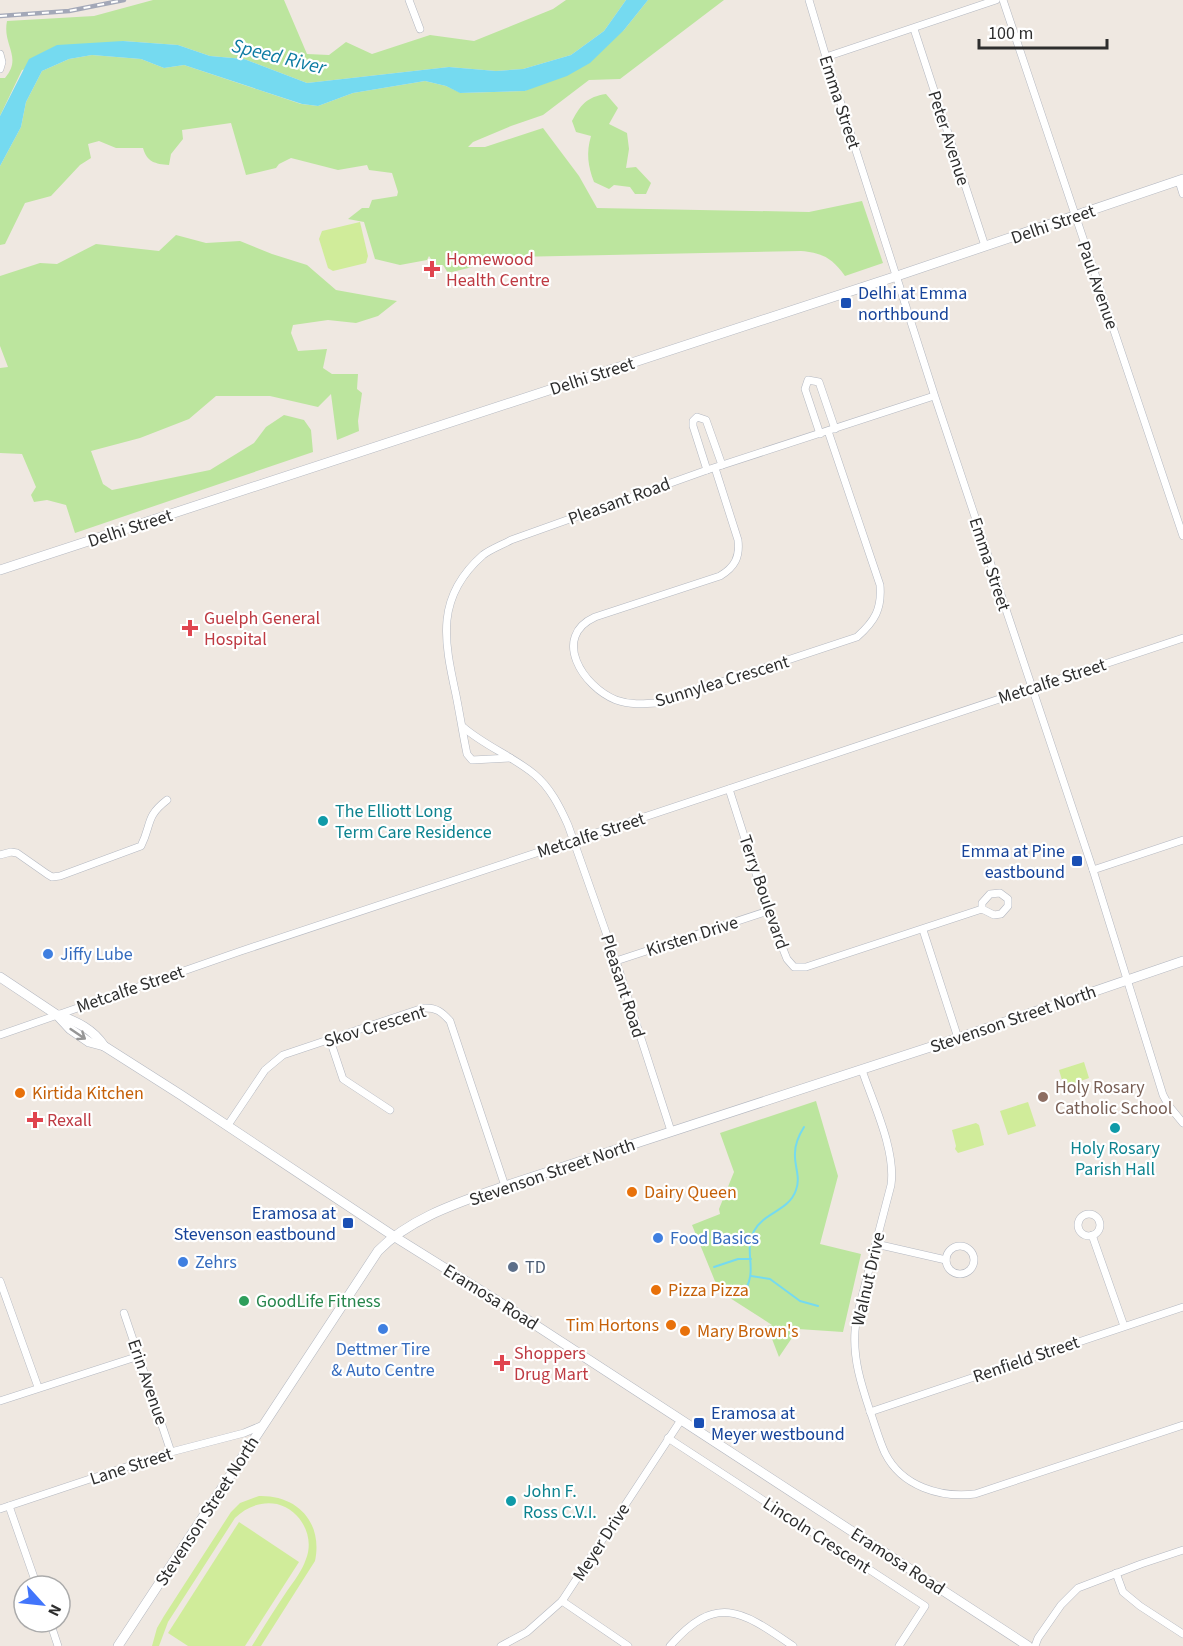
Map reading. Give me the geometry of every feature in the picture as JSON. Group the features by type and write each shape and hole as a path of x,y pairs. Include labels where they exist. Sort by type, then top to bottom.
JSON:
{"main road":[{"name":"Delhi Street","path":"0,570 897,276 1181,180"},
{"name":"Stevenson Street North","path":"118,1646 378,1251 396,1236 443,1209 505,1186 862,1070 1183,961"},
{"name":"Eramosa Road","path":"0,977 57,1015 70,1029 92,1044 104,1046 228,1125 1028,1646"}],"street":[{"path":"409,0 420,29"},
{"name":"Emma Street","path":"809,0 934,396 1093,870 1163,1095 1183,1123"},
{"path":"826,57 996,0"},
{"name":"Paul Avenue","path":"1003,0 1183,536"},
{"name":"Peter Avenue","path":"914,29 985,246"},
{"path":"0,54 2,62 0,69"},
{"path":"1181,180 1183,194"},
{"name":"Sunnylea Crescent","path":"714,468 706,420 697,417 693,421 693,426 714,468 738,540 737,559 730,570 720,576 595,617 580,627 576,633 573,642 576,658 586,677 600,691 616,700 637,705 658,704 856,637 869,626 877,613 881,600 880,585 819,382 808,380 805,389 820,434"},
{"name":"Pleasant Road","path":"510,758 472,760 467,754 448,658 445,628 451,598 467,571 484,554 511,540 714,468 934,396"},
{"name":"Metcalfe Street","path":"0,1035 252,947 1183,638"},
{"name":"Pleasant Road","path":"463,727 478,741 536,775 560,807 616,961 670,1131"},
{"name":"Terry Boulevard","path":"729,789 768,911 787,959 794,967 806,968 982,909"},
{"path":"0,855 17,853 52,877 60,876 141,846 150,818 167,800"},
{"path":"1093,870 1183,840"},
{"name":"Kirsten Drive","path":"616,961 768,911"},
{"path":"923,930 958,1038"},
{"name":"Skov Crescent","path":"228,1125 270,1064 284,1055 423,1008 432,1007 442,1011 450,1021 505,1186"},
{"path":"330,1040 343,1079 390,1110"},
{"name":"Walnut Drive","path":"862,1070 890,1154 893,1170 856,1320 854,1352 860,1383 870,1412 885,1452 895,1467 918,1486 935,1492 953,1495 987,1491 1183,1425"},
{"path":"1092,1235 1124,1326"},
{"path":"876,1244 946,1260"},
{"path":"961,1246 971,1251 975,1260 969,1272 960,1275 952,1272 946,1260 949,1251 961,1246"},
{"path":"0,1281 39,1388"},
{"name":"Renfield Street","path":"870,1412 1183,1307"},
{"name":"Erin Avenue","path":"124,1313 171,1452"},
{"path":"0,1401 139,1356"},
{"name":"Meyer Drive","path":"501,1646 527,1632 562,1601 681,1420"},
{"name":"Lane Street","path":"0,1509 171,1452 244,1433 263,1425"},
{"name":"Lincoln Crescent","path":"668,1438 925,1606 899,1646"},
{"path":"9,1506 33,1574"},
{"path":"1035,1646 1041,1633 1072,1592 1086,1584 1183,1550"},
{"path":"1116,1573 1123,1592 1183,1634"},
{"path":"562,1601 628,1646"},
{"path":"670,1646 695,1621 719,1612 740,1614 749,1618 793,1646"}],"green space":[{"path":"153,0 284,0 307,54 329,55 346,42 372,54 430,35 474,41 553,9 566,0 626,0 604,31 571,55 523,69 496,71 449,67 307,83 244,59 210,56 178,45 123,41 22,70 0,116 0,78 5,78 12,64 6,29 7,21 94,16"},
{"path":"648,0 724,0 620,79 589,80 543,115 473,142 468,147 485,147 543,128 579,176 597,208 809,212 862,201 883,263 845,276 826,258 815,253 801,251 513,257 448,273 443,265 435,265 429,256 427,260 400,265 375,259 364,222 348,219 362,208 369,208 372,200 397,196 398,192 392,173 369,170 367,165 338,170 291,158 276,168 246,175 231,123 182,130 183,139 171,154 169,165 152,161 143,148 116,148 99,141 88,144 91,158 80,165 51,196 25,203 5,244 0,245 0,166 21,127 26,102 42,71 69,59 92,55 141,59 164,68 184,65 301,104 318,106 353,93 425,81 446,86 461,93 525,91 624,30"},
{"path":"606,94 618,108 609,124 627,133 629,149 626,168 636,167 651,183 646,194 635,194 630,187 614,185 609,189 594,182 588,159 591,136 576,132 572,121 585,102"},
{"path":"360,222 368,256 366,263 333,271 328,268 319,239 322,231"},
{"path":"176,235 206,243 240,241 307,265 336,290 397,301 378,316 356,323 328,320 293,325 291,333 298,351 327,349 323,368 332,374 358,374 357,389 362,393 359,431 337,440 331,394 318,407 270,396 216,396 189,419 140,438 91,451 103,484 112,490 210,470 254,443 266,427 284,415 304,420 311,430 313,452 75,533 66,505 47,500 34,502 31,495 36,487 22,454 0,453 0,368 8,367 0,346 0,276 40,263 57,264 96,244 159,251"},
{"path":"1084,1062 1089,1078 1064,1087 1059,1070"},
{"path":"816,1101 838,1176 820,1244 861,1254 843,1332 798,1329 779,1357 767,1326 772,1325 719,1291 692,1225 720,1214 719,1209 734,1172 720,1133"},
{"path":"1028,1102 1036,1126 1008,1135 1000,1111"},
{"path":"976,1123 979,1125 984,1145 958,1153 955,1149 952,1130"},
{"path":"259,1496 285,1500 305,1514 315,1535 316,1547 315,1561 261,1646 252,1646 300,1572 309,1542 299,1518 286,1507 271,1503 254,1506 235,1518 168,1622 159,1646 152,1646 157,1628 164,1616 231,1512 240,1503"},
{"path":"239,1522 299,1562 245,1646 188,1646 168,1633"}],"water":[{"path":"626,0 648,0 624,30 590,63 567,76 525,91 460,93 446,86 425,81 353,93 318,106 302,104 184,65 164,68 141,59 92,55 69,59 42,71 26,102 21,127 0,166 0,116 29,59 57,45 123,41 178,45 210,56 244,59 307,83 449,67 496,71 523,69 571,55 604,31"}],"waterway":[{"path":"741,1297 750,1278 750,1248 754,1231 764,1220 788,1203 796,1190 798,1181 795,1150 804,1127"},
{"path":"714,1267 738,1259 751,1259"},
{"path":"751,1276 770,1279 800,1301 818,1306"}],"railway":[{"path":"0,16 69,11 124,0"}],"place":[{"name":"Homewood Health Centre","path":"432,269"},
{"name":"Delhi at Emma northbound","path":"846,303"},
{"name":"Guelph General Hospital","path":"190,628"},
{"name":"The Elliott Long Term Care Residence","path":"323,821"},
{"name":"Emma at Pine eastbound","path":"1077,861"},
{"name":"Jiffy Lube","path":"48,954"},
{"name":"Kirtida Kitchen","path":"20,1093"},
{"name":"Holy Rosary Catholic School","path":"1043,1097"},
{"name":"Rexall","path":"35,1120"},
{"name":"Holy Rosary Parish Hall","path":"1115,1128"},
{"name":"Dairy Queen","path":"632,1192"},
{"name":"Eramosa at Stevenson eastbound","path":"348,1223"},
{"name":"Food Basics","path":"658,1238"},
{"name":"Zehrs","path":"183,1262"},
{"name":"TD","path":"513,1267"},
{"name":"Pizza Pizza","path":"656,1290"},
{"name":"GoodLife Fitness","path":"244,1301"},
{"name":"Tim Hortons","path":"671,1325"},
{"name":"Dettmer Tire & Auto Centre","path":"383,1329"},
{"name":"Mary Brown's","path":"685,1331"},
{"name":"Shoppers Drug Mart","path":"502,1363"},
{"name":"Eramosa at Meyer westbound","path":"699,1423"},
{"name":"John F. Ross C.V.I.","path":"511,1501"}],"water label":[{"name":"Speed River","path":"279,56"}]}
